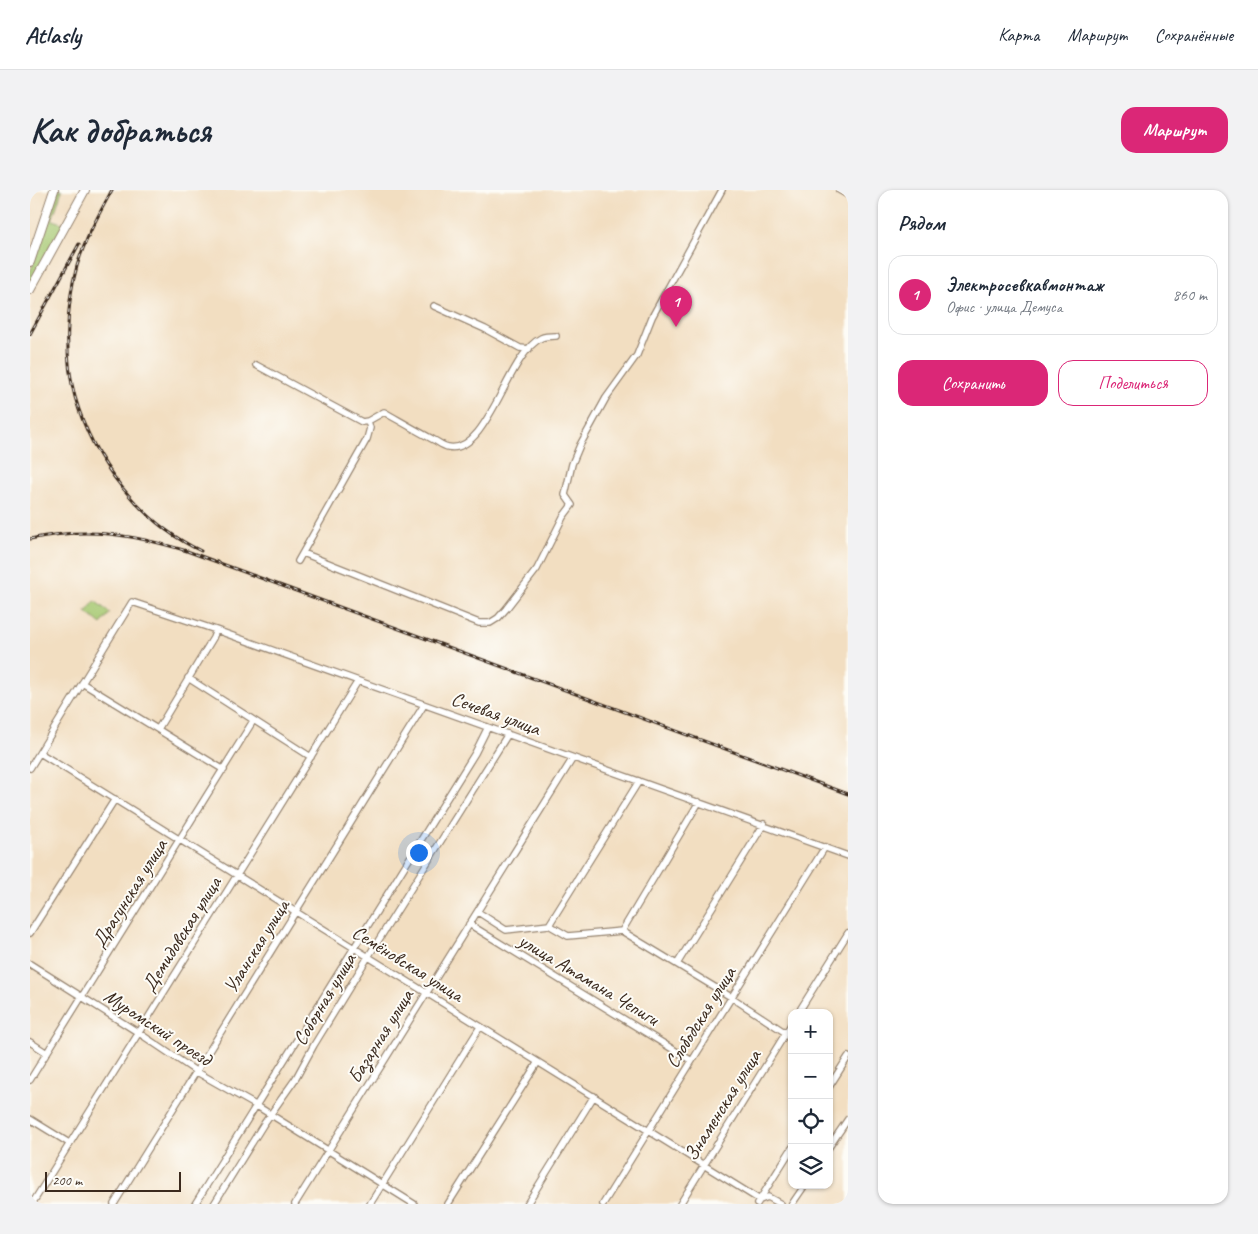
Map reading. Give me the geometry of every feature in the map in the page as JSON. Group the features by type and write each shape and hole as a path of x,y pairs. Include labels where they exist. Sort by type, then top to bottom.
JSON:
{"main road":[{"path":"30,262 54,190"},
{"path":"30,290 85,190"}],"street":[{"path":"303,553 480,623 490,623 498,618 537,569 563,517 572,505 565,495 572,464 580,445 606,398 637,354 652,317 722,190"},
{"path":"839,190 848,195"},
{"path":"434,306 485,329 520,348 529,349"},
{"path":"256,365 362,422 368,421 384,412 448,447 461,446 471,441 489,415 510,376 529,349 541,338 556,336"},
{"path":"298,561 367,439 370,428 368,421"},
{"name":"Сечевая улица","path":"82,683 132,602 764,824 848,856"},
{"path":"158,729 216,630"},
{"path":"188,678 311,757"},
{"name":"Демидовская улица","path":"32,1204 358,682"},
{"path":"30,768 82,683 224,770"},
{"name":"Уланская улица","path":"114,1204 424,704"},
{"name":"Драгунская улица","path":"30,1080 253,721"},
{"path":"195,1204 475,753 488,727"},
{"name":"Соборная улица","path":"214,1204 270,1114 296,1078 368,957 508,734"},
{"name":"Семёновская улица","path":"40,752 426,994 594,1096 758,1202"},
{"name":"Базарная улица","path":"295,1204 573,758"},
{"path":"548,925 639,781"},
{"path":"30,933 115,799"},
{"path":"622,931 700,802"},
{"path":"677,964 764,824"},
{"name":"Слободская улица","path":"603,1204 825,847"},
{"path":"478,912 506,930 548,925 568,936 622,931 731,997 786,1033"},
{"name":"улица Атамана Чепиги","path":"469,924 692,1060"},
{"path":"800,1009 848,933"},
{"name":"Муромский проезд","path":"30,964 197,1072 257,1106 414,1204"},
{"path":"370,1204 480,1027"},
{"name":"Знаменская улица","path":"680,1204 788,1030"},
{"path":"30,1042 47,1053"},
{"path":"833,1081 848,1057"},
{"path":"448,1204 538,1062"},
{"path":"527,1204 594,1096"},
{"path":"30,1119 69,1143"},
{"path":"831,1144 848,1119"},
{"path":"758,1202 788,1154"},
{"path":"792,1204 801,1189"},
{"path":"758,1202 768,1197 781,1204"}],"green space":[{"path":"58,190 62,190 52,220 65,224 30,287 30,273"},
{"path":"95,601 110,613 101,624 86,612"}],"railway":[{"path":"112,190 84,246 73,281 68,331 71,381 83,421 94,444 122,487 158,524 179,539 201,551"},
{"path":"30,334 79,244"},
{"path":"30,539 71,533 109,534 147,540 187,551 848,794"}],"place":[{"name":"Электросевкавмонтаж","path":"676,327"}]}
